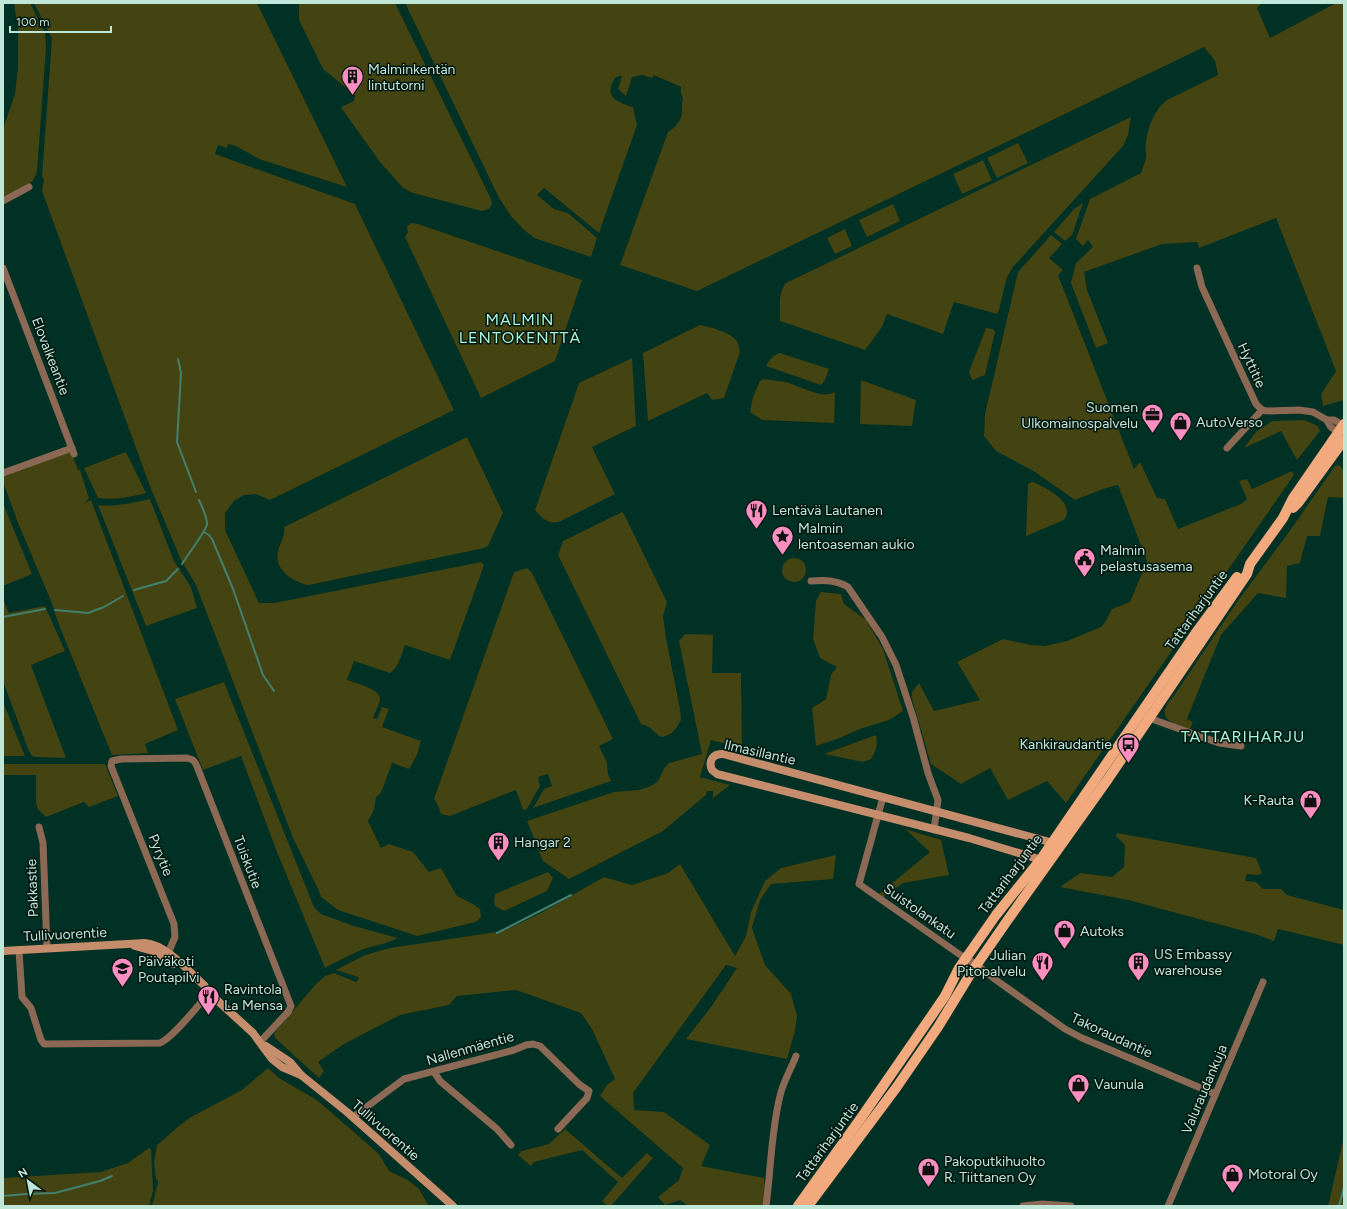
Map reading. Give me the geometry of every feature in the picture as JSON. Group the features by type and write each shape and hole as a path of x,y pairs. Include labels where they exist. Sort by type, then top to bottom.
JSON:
{"main road":[{"name":"Tattariharjuntie","path":"807,1204 896,1088 938,1027 1045,861 1108,779 1145,717 1246,574 1250,564 1283,518 1298,503 1343,430"},
{"name":"Ilmasillantie","path":"1045,861 878,814 717,774 712,770 710,761 714,756 723,754 1057,844"},
{"name":"Tattariharjuntie","path":"807,1204 945,996 959,968 993,919 1045,861"},
{"name":"Tullivuorentie","path":"3,951 128,944 151,944 161,948 167,956 204,986 208,992 253,1033 260,1042 290,1062 301,1074 454,1206"}],"street":[{"path":"3,202 29,187"},
{"name":"Elovalkeantie","path":"3,268 73,451 3,473"},
{"name":"Hyttitie","path":"1197,268 1202,287 1254,399 1262,410 1299,410 1313,412 1327,420 1334,420 1343,430"},
{"path":"1227,448 1262,410"},
{"path":"811,581 839,582 848,587 882,637 890,652 905,692 928,773 938,800 934,830"},
{"path":"1145,717 1219,743 1241,746"},
{"name":"Tuiskutie","path":"112,761 120,758 187,758 193,760 196,764 291,1006 288,1012 260,1042"},
{"name":"Pyrytie","path":"112,761 111,766 174,924 175,937 167,956"},
{"path":"878,814 883,797"},
{"name":"Suistolankatu","path":"878,814 859,884 966,958"},
{"name":"Pakkastie","path":"39,827 43,843 47,948"},
{"path":"18,950 22,997 31,1008 41,1040 44,1044 163,1042 174,1032 208,992"},
{"name":"Takoraudantie","path":"966,958 1065,1029 1082,1038 1215,1094"},
{"name":"Valuraudankuja","path":"1168,1206 1263,982"},
{"name":"Nallenmäentie","path":"353,1118 404,1079 533,1044 540,1046 580,1085 589,1090 586,1098 558,1129"},
{"path":"766,1206 773,1130 780,1094 796,1056"},
{"path":"434,1072 440,1081 497,1129 511,1145"},
{"path":"1023,1206 1042,1204 1071,1206"}],"shaded area":[{"path":"14,3 30,3 45,33 46,48 37,172 33,181 3,198 3,129 15,94 18,67 18,31"},
{"path":"34,3 257,3 347,187 259,159 236,146 228,144 227,148 218,145 215,154 355,204 454,410 270,500 256,494 244,495 234,501 225,513 225,530 259,603 274,603 481,562 484,565 450,660 405,645 398,664 390,673 354,661 347,680 367,687 377,693 380,700 373,718 377,719 382,707 389,709 382,727 421,741 417,755 409,769 392,763 381,793 376,797 374,810 368,821 381,848 389,844 413,852 429,872 441,868 457,896 480,909 481,917 476,922 417,936 338,910 321,897 293,838 196,585 181,560 151,489 42,191 44,180 42,176 52,38"},
{"path":"299,3 395,3 491,199 492,204 489,209 482,211 413,193 403,188 380,162 342,109 341,107 354,101 355,95 323,69 299,20"},
{"path":"405,3 1262,3 1257,8 1270,38 1336,3 1344,3 1344,400 1323,406 1321,394 1336,371 1276,218 1199,248 1197,242 1162,244 1084,272 1087,290 1108,343 1096,348 1071,283 1076,263 1093,247 1088,240 1083,246 1076,239 1090,199 1141,173 1146,157 1148,130 1159,108 1167,100 1218,75 1215,61 1204,47 697,291 620,265 668,132 680,119 683,99 681,87 654,75 652,78 642,75 632,77 626,96 618,89 622,76 616,77 612,84 610,89 611,94 622,103 633,107 637,125 599,233 544,188 537,195 554,209 568,213 597,238 591,257 534,238 511,216 499,198"},
{"path":"1131,117 1128,135 1123,146 1013,267 1007,277 997,314 954,302 943,334 887,314 882,327 865,350 780,321 781,296 783,287 786,283"},
{"path":"1018,143 1028,163 997,178 987,158"},
{"path":"983,160 992,180 962,194 953,174"},
{"path":"1083,203 1072,235 1065,241 1054,232 1074,209"},
{"path":"893,204 900,221 867,237 859,220"},
{"path":"412,223 582,280 555,361 481,398 405,237 408,232 407,226"},
{"path":"845,229 852,246 835,254 827,238"},
{"path":"1051,235 1062,244 1049,258 1063,270 1058,275 1134,469 1140,462 1157,498 1165,499 1178,529 1241,504 1247,499 1239,481 1247,479 1252,489 1292,471 1294,475 1066,803 1047,781 1008,800 990,768 961,784 931,764 912,699 912,692 919,683 934,711 980,700 957,662 1003,639 1031,645 1045,646 1067,641 1101,627 1112,609 1130,602 1147,561 1118,485 1075,500 1035,472 996,451 984,436 985,414 1018,272"},
{"path":"700,325 725,332 733,337 738,344 740,352 724,398 712,400 707,393 648,421 643,353"},
{"path":"986,328 993,329 995,332 985,375 973,380 969,372"},
{"path":"780,353 829,369 825,380 821,385 766,366 775,355"},
{"path":"632,358 636,426 592,447 615,494 559,522 545,520 535,510 579,383"},
{"path":"763,379 786,382 817,393 830,394 834,392 834,423 762,420 750,412 753,397 760,381"},
{"path":"861,380 916,400 912,426 860,424"},
{"path":"1304,420 1318,426 1320,431 1297,460 1281,431 1244,448 1256,432 1272,421"},
{"path":"467,437 503,513 488,546 309,585 303,584 291,578 282,569 277,558 284,533 284,527"},
{"path":"68,452 72,454 78,470 80,470 89,498 85,503 91,500 178,730 145,744 148,753 112,755 59,625 51,601 18,523 3,482 3,476"},
{"path":"126,452 146,493 123,498 98,498 84,468"},
{"path":"1340,465 1344,472 1344,498 1328,497 1320,536 1307,536 1300,563 1287,566 1286,598 1258,593 1221,635 1187,719 1193,722 1190,729 1171,722 1165,715 1167,704 1237,602 1335,466"},
{"path":"1033,482 1058,496 1066,508 1067,514 1064,520 1026,536 1028,485 1029,483"},
{"path":"150,499 174,561 191,587 197,608 146,626 98,505 118,505"},
{"path":"3,503 32,574 3,586"},
{"path":"622,512 667,602 663,616 681,720 672,733 663,737 659,736 649,727 641,724 558,555 563,541"},
{"path":"794,558 803,561 806,570 803,579 794,582 785,579 782,570 785,561"},
{"path":"527,568 532,573 613,739 599,746 607,763 608,774 611,781 533,808 544,789 552,786 548,774 538,777 540,786 527,809 523,810 516,790 450,816 441,814 434,799 514,572"},
{"path":"821,592 841,594 844,604 866,620 883,649 903,711 889,720 860,729 816,746 812,708 826,699 831,675 837,667 820,658 813,639 816,601"},
{"path":"3,599 9,613 45,606 65,651 31,665 66,758 36,757 32,756 28,749 3,681"},
{"path":"685,634 713,635 712,673 741,673 742,748 711,740 700,777 730,785 713,798 713,791 707,791 706,795 663,831 569,879 543,861 527,821 614,792 639,790 651,786 658,781 665,767 669,763 702,754 679,641"},
{"path":"224,682 314,907 321,914 354,926 398,938 359,951 325,968 277,852 241,756 203,770 175,699"},
{"path":"3,702 25,756 3,756"},
{"path":"876,735 877,744 874,753 871,759 863,762 824,754"},
{"path":"3,764 105,764 118,796 89,807 84,802 46,817 38,809 36,803 36,775 3,775"},
{"path":"905,829 941,840 949,875 903,883 881,899 879,894 930,852"},
{"path":"1117,833 1256,858 1262,873 1258,875 1247,874 1245,881 1256,882 1263,889 1281,889 1287,895 1344,910 1344,945 1278,929 1274,941 1255,934 1128,900 1060,887 1080,873 1112,877 1124,867 1125,845 1116,836"},
{"path":"836,855 833,879 771,884 760,900 752,928 765,965 791,994 797,1016 795,1031 787,1059 686,1039 711,1007 737,968 726,965 633,1093 634,1110 664,1112 710,1145 701,1166 764,1178 765,1190 763,1206 688,1206 680,1200 665,1205 658,1197 679,1180 683,1168 600,1096 607,1085 615,1079 592,1029 581,1013 516,990 457,996 449,1005 400,1015 344,1044 318,1062 324,1071 319,1078 275,1038 274,1033 316,984 325,976 334,973 356,982 359,979 358,977 336,970 365,955 390,948 503,931 541,913 604,877 632,885 668,873 680,864 735,956 746,936 751,912 765,881 781,868"},
{"path":"548,872 553,878 547,891 504,911 495,906 495,894"},
{"path":"268,1068 279,1078 317,1100 379,1154 389,1171 408,1180 419,1189 429,1206 152,1206 158,1185 154,1162 157,1145 191,1117 242,1090"},
{"path":"565,1129 622,1178 647,1153 653,1158 611,1206 608,1206 602,1201 618,1182 582,1150 534,1162 531,1166 518,1155 522,1151 549,1144"},
{"path":"1344,1137 1344,1206 1328,1206"},
{"path":"149,1148 151,1149 153,1191 149,1206 3,1206 3,1178 101,1172 128,1163"}],"waterway":[{"path":"178,359 181,373 177,442 196,492"},
{"path":"182,564 207,524 199,500"},
{"path":"204,532 212,539 233,589 263,675 274,691"},
{"path":"134,590 166,581 178,569"},
{"path":"55,610 88,613 104,607 123,596"},
{"path":"3,617 45,609"},
{"path":"497,933 571,895"},
{"path":"3,1196 55,1193 100,1181 112,1176"},
{"path":"1339,1206 1344,1187"}],"place":[{"name":"Malminkentän lintutorni","path":"352,96"},
{"name":"Suomen Ulkomainospalvelu","path":"1153,434"},
{"name":"AutoVerso","path":"1181,442"},
{"name":"Lentävä Lautanen","path":"757,530"},
{"name":"Malmin lentoaseman aukio","path":"783,556"},
{"name":"Malmin pelastusasema","path":"1085,578"},
{"name":"Kankiraudantie","path":"1128,764"},
{"name":"K-Rauta","path":"1310,820"},
{"name":"Hangar 2","path":"498,862"},
{"name":"Autoks","path":"1065,950"},
{"name":"Julian Pitopalvelu","path":"1042,982"},
{"name":"US Embassy warehouse","path":"1139,982"},
{"name":"Päiväkoti Poutapilvi","path":"122,988"},
{"name":"Ravintola La Mensa","path":"209,1016"},
{"name":"Vaunula","path":"1079,1104"},
{"name":"Pakoputkihuolto R. Tiittanen Oy","path":"929,1188"},
{"name":"Motoral Oy","path":"1232,1194"}],"district":[{"name":"MALMIN LENTOKENTTÄ","path":"520,328"},
{"name":"TATTARIHARJU","path":"1243,736"}]}
